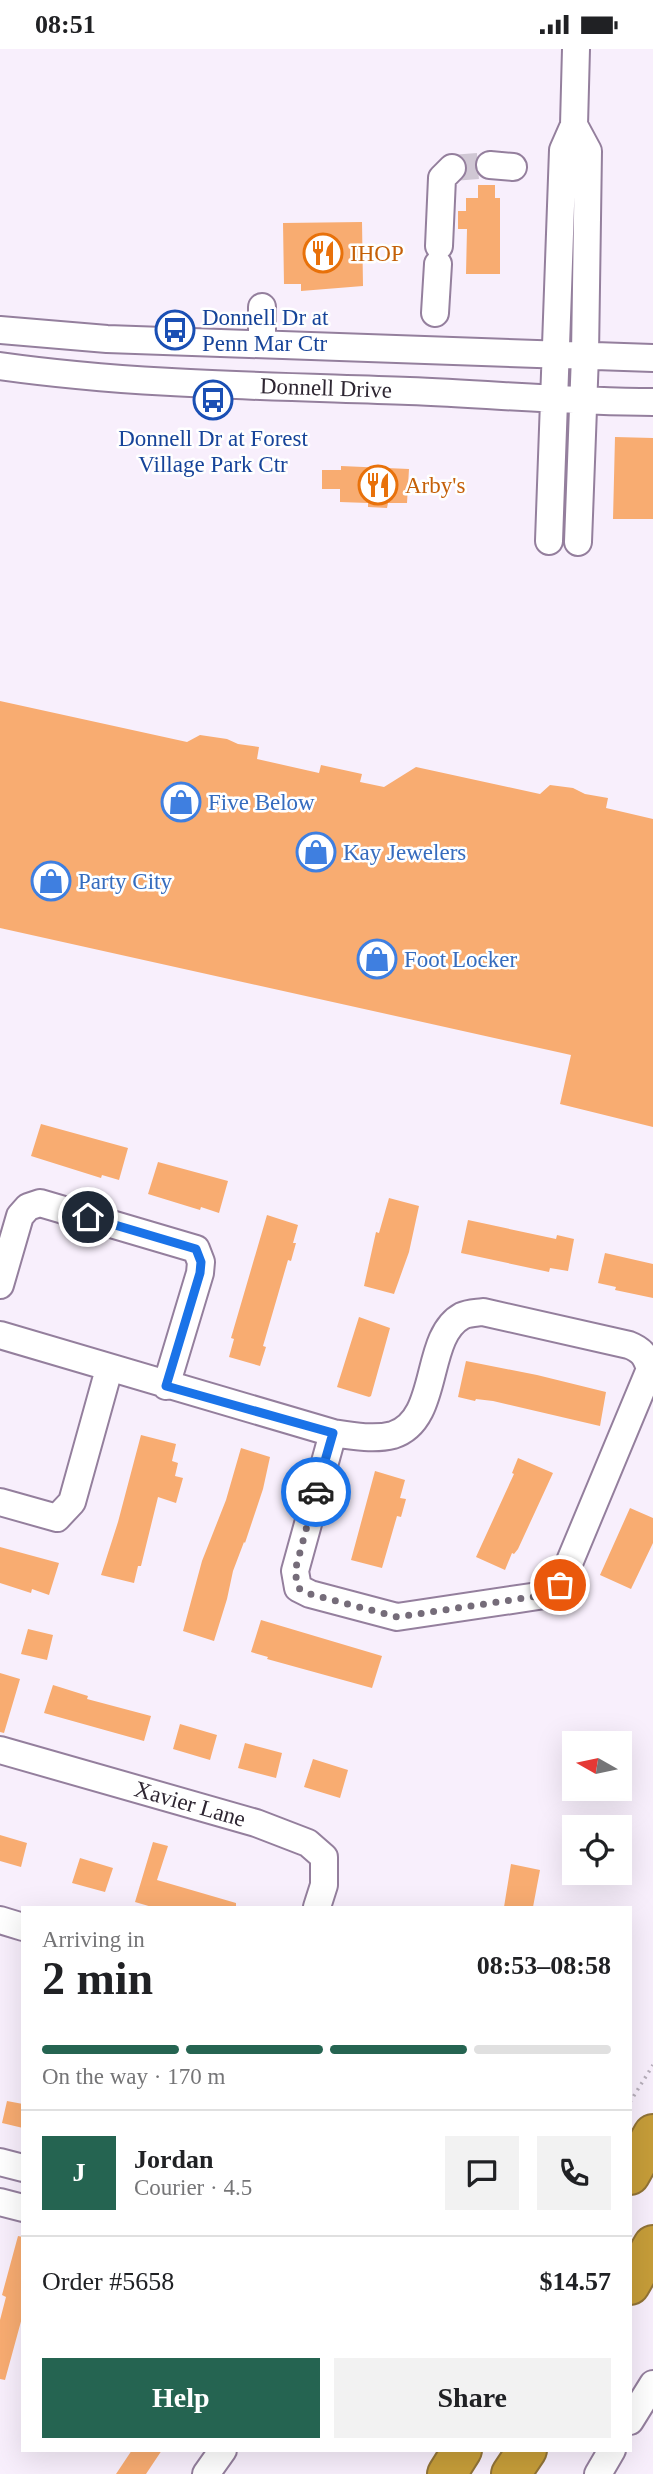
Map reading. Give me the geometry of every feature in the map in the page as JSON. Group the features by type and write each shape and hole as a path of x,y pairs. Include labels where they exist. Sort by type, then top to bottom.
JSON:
{"highway":[{"path":"637,2171 653,2134"},
{"path":"632,2282 653,2245"},
{"path":"632,2304 653,2280"},
{"path":"447,2474 461,2452"},
{"path":"512,2474 526,2452"}],"street":[{"path":"549,541 563,150 574,125 576,49"},
{"path":"574,125 588,151 585,355 578,543"},
{"path":"435,313 442,178 452,168"},
{"path":"262,307 262,344"},
{"name":"Donnell Drive","path":"0,330 107,339 653,358"},
{"name":"Donnell Drive","path":"0,366 153,382 441,392 583,402 653,402"},
{"path":"0,1285 20,1216 29,1207 40,1203 196,1249 201,1262 200,1273 166,1386"},
{"path":"0,1335 333,1433 378,1437 395,1434 411,1422 424,1399 445,1335 454,1321 464,1315 483,1312 629,1345 639,1349 646,1357 650,1369 560,1585 545,1595 397,1617 320,1597 298,1588 295,1571 333,1433"},
{"path":"0,1503 57,1518 72,1502 109,1369"},
{"name":"Xavier Lane","path":"0,1750 256,1823 308,1843 324,1857 324,1885 317,1906"},
{"path":"0,1920 21,1926"},
{"path":"0,2162 21,2167"},
{"path":"0,2202 21,2207"},
{"path":"632,2418 653,2384"},
{"path":"206,2474 222,2452"},
{"path":"598,2474 611,2452"}],"path":[{"path":"632,2099 653,2065"}],"building":[{"path":"478,185 495,185 495,198 500,198 500,274 466,274 467,229 458,229 458,211 466,211 466,198 478,198"},
{"name":"IHOP","path":"362,222 363,286 301,291 301,284 284,284 283,223"},
{"path":"615,437 653,438 653,519 613,519"},
{"path":"341,466 409,469 407,503 388,503 387,508 368,507 368,503 340,502 340,489 322,489 322,470 341,470"},
{"path":"0,701 187,742 200,735 227,739 238,744 259,747 257,759 319,773 321,765 362,774 360,782 384,787 416,767 540,794 550,785 573,788 585,794 608,798 606,808 653,819 653,1127 560,1104 571,1055 0,928"},
{"path":"41,1124 128,1148 119,1180 102,1175 101,1178 31,1156"},
{"path":"158,1162 228,1181 219,1213 148,1194"},
{"path":"389,1198 419,1206 409,1252 394,1294 364,1286 376,1232 379,1233"},
{"path":"267,1215 298,1225 293,1243 296,1243 291,1261 288,1260 263,1346 266,1347 260,1366 229,1357 234,1339 231,1338"},
{"path":"468,1220 556,1239 557,1235 574,1239 568,1271 550,1268 549,1272 461,1253"},
{"path":"605,1253 653,1264 653,1298 615,1290 616,1287 598,1283"},
{"path":"359,1317 390,1328 369,1397 337,1387"},
{"path":"466,1361 606,1392 600,1426 493,1401 458,1397"},
{"path":"141,1435 176,1444 172,1461 178,1463 175,1476 183,1478 176,1503 158,1497 141,1566 138,1566 134,1583 101,1575"},
{"path":"241,1448 270,1457 263,1489 233,1571 214,1641 183,1631 202,1561 226,1500"},
{"path":"518,1458 553,1473 518,1549 512,1553 505,1570 476,1557 514,1474 512,1473"},
{"path":"375,1471 405,1480 400,1498 406,1499 401,1517 397,1516 382,1568 351,1560"},
{"path":"630,1508 653,1518 653,1543 631,1589 600,1575"},
{"path":"0,1547 59,1563 49,1595 32,1589 31,1593 0,1583"},
{"path":"261,1620 382,1656 372,1688 267,1659 268,1657 251,1652"},
{"path":"28,1629 53,1635 47,1660 21,1654"},
{"path":"0,1673 20,1679 4,1733 0,1732"},
{"path":"53,1685 88,1696 87,1699 151,1716 144,1741 44,1713"},
{"path":"180,1724 217,1735 210,1760 173,1749"},
{"path":"245,1743 282,1753 276,1778 238,1768"},
{"path":"313,1759 348,1770 340,1798 304,1787"},
{"path":"0,1835 27,1843 21,1867 0,1861"},
{"path":"153,1842 168,1846 157,1880 236,1903 236,1906 149,1906 135,1902"},
{"path":"80,1858 113,1868 105,1892 72,1883"},
{"path":"511,1864 540,1870 533,1906 504,1906"},
{"path":"7,2101 21,2104 21,2128 2,2123"},
{"path":"18,2236 21,2237 21,2321 5,2380 0,2379 0,2320 6,2297 2,2295"},
{"path":"131,2452 161,2452 146,2474 116,2474"}],"tunnel":[{"path":"452,168 490,165"}],"way so far":[{"path":"316,1492 295,1571 298,1588 310,1594 397,1617 545,1595 560,1585"}],"place":[{"name":"IHOP","path":"323,253"},
{"name":"Donnell Dr at Penn Mar Ctr","path":"175,330"},
{"name":"Donnell Dr at Forest Village Park Ctr","path":"213,400"},
{"name":"Arby's","path":"378,485"},
{"name":"Five Below","path":"181,802"},
{"name":"Kay Jewelers","path":"316,852"},
{"name":"Party City","path":"51,881"},
{"name":"Foot Locker","path":"377,959"}],"route":[{"path":"88,1217 196,1249 201,1262 200,1273 166,1386 333,1433 316,1492"}]}
